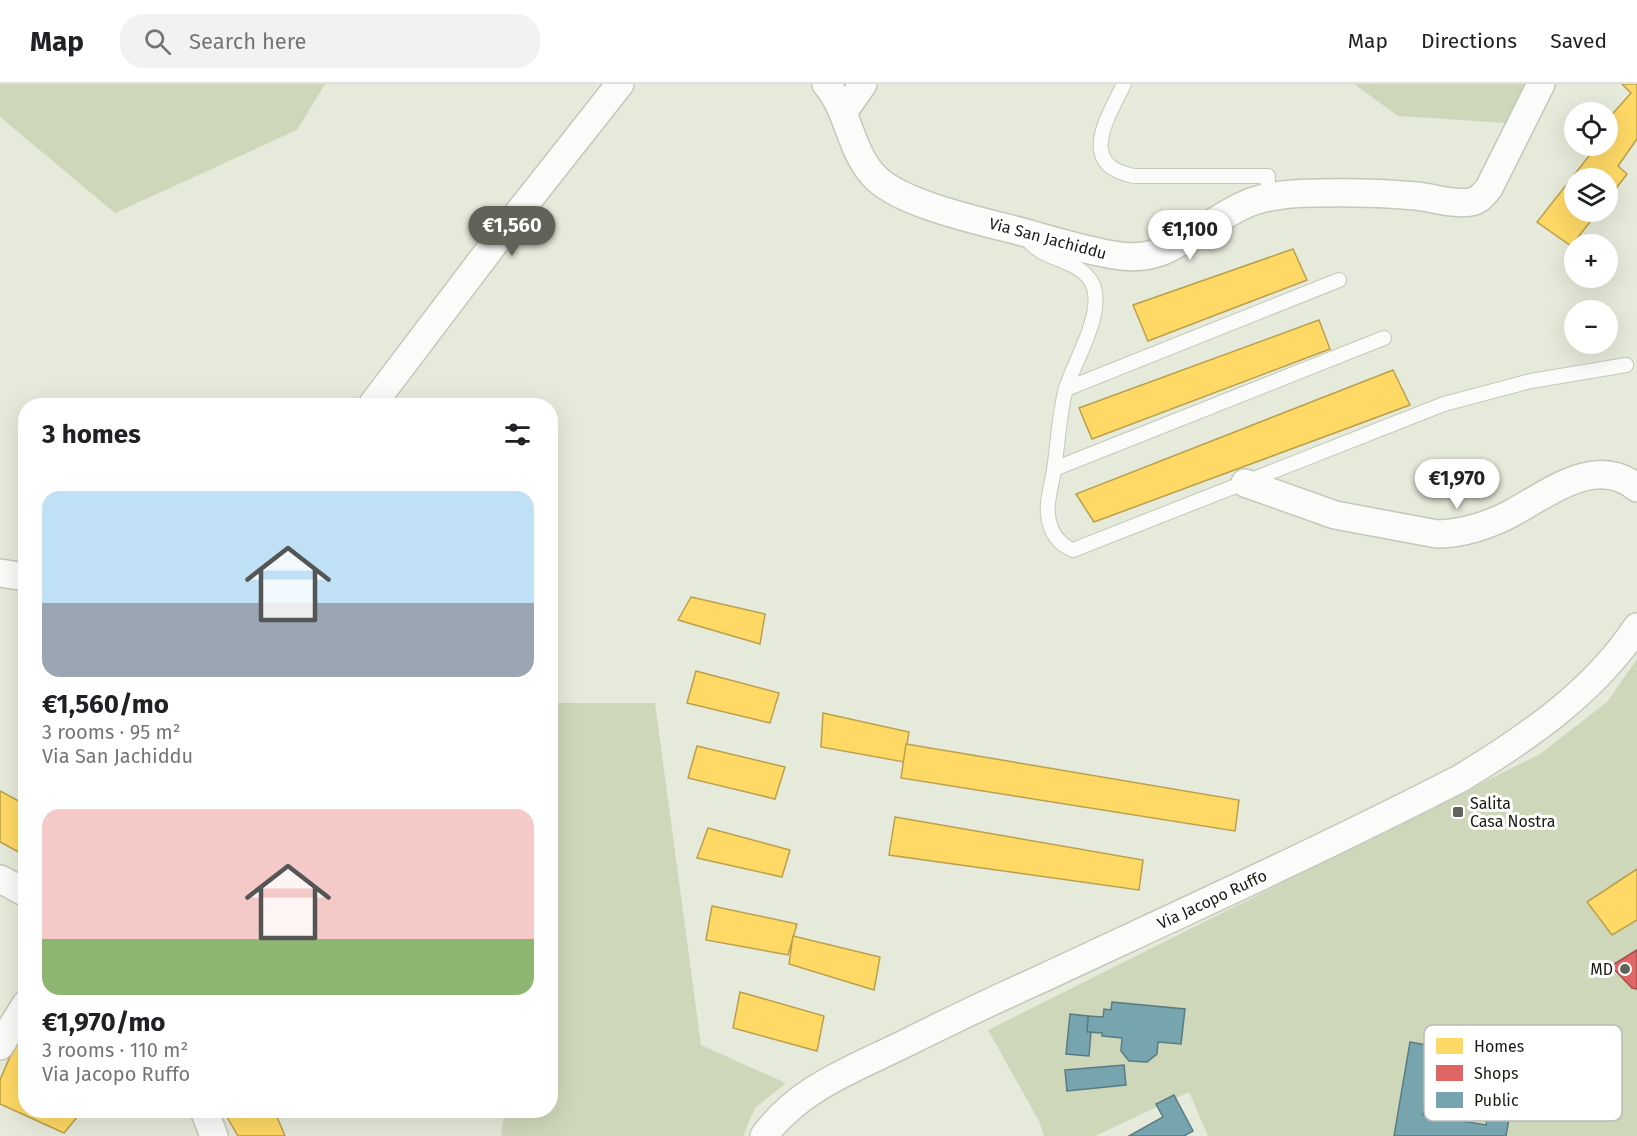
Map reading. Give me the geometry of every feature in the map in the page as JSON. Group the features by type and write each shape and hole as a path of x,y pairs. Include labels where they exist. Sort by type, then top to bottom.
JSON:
{"street":[{"path":"377,398 497,240 620,84"},
{"name":"Via San Jachiddu","path":"826,84 844,111 862,159 870,171 882,183 900,194 936,208 1115,256 1145,256 1162,251 1243,205 1268,198 1304,193 1350,192 1386,193 1458,202 1471,202 1481,198 1489,189 1540,84"},
{"path":"844,111 864,84"},
{"path":"1245,483 1335,515 1437,534 1452,534 1468,530 1510,514 1553,490 1586,476 1601,474 1615,476 1628,480 1637,488"},
{"path":"0,573 18,576"},
{"name":"Via Jacopo Ruffo","path":"764,1136 792,1104 834,1078 1239,887 1461,778 1495,757 1561,709 1592,681 1637,627"},
{"path":"0,879 18,889"},
{"path":"0,1046 18,1017"},
{"path":"207,1118 214,1136"}],"lane":[{"path":"1124,84 1100,136 1100,151 1107,165 1118,173 1134,176 1268,176 1268,198"},
{"path":"1023,232 1037,250 1082,270 1093,284 1095,310 1089,333 1066,389 1047,514 1050,525 1062,546 1073,550 1444,404 1532,381 1626,365"},
{"path":"1066,389 1339,280"},
{"path":"1054,469 1384,338"}],"green space":[{"path":"0,84 325,84 297,130 115,213 0,117"},
{"path":"1354,84 1528,84 1507,123 1398,116"},
{"path":"1637,659 1637,1136 1208,1136 1189,1092 1095,1136 1044,1136 1039,1121 988,1030 1540,754 1607,702"},
{"path":"558,703 655,703 701,1045 786,1083 755,1108 743,1136 501,1136 504,1118 558,1118"}],"building: Homes":[{"path":"1622,84 1637,84 1637,139 1618,166 1627,174 1618,186 1618,168 1580,168 1589,156 1618,156 1618,108 1631,93"},
{"path":"1564,188 1564,222 1590,222 1581,234 1564,234 1564,241 1537,222"},
{"path":"1293,249 1307,280 1148,341 1133,305"},
{"path":"1319,320 1330,349 1092,439 1079,408"},
{"path":"1393,370 1410,405 1094,522 1076,494"},
{"path":"691,597 765,614 760,644 678,620"},
{"path":"696,671 779,693 770,723 687,703"},
{"path":"823,713 909,732 904,762 821,747"},
{"path":"906,744 1239,800 1235,831 901,778"},
{"path":"697,746 785,767 775,799 688,778"},
{"path":"0,791 18,801 18,852 0,842"},
{"path":"895,817 1143,860 1139,890 889,855"},
{"path":"708,828 790,850 782,877 697,858"},
{"path":"1637,869 1637,920 1612,935 1587,902"},
{"path":"712,906 797,924 788,955 706,940"},
{"path":"793,936 880,957 874,990 789,964"},
{"path":"740,992 824,1016 817,1051 733,1028"},
{"path":"18,1038 18,1112 0,1104 0,1080"},
{"path":"31,1118 76,1118 64,1133"},
{"path":"228,1118 277,1118 285,1136 238,1136"}],"building: Shops":[{"name":"MD","path":"1637,950 1637,989 1632,988 1611,966"}],"building: Public":[{"path":"1112,1002 1185,1009 1181,1044 1158,1042 1157,1054 1147,1062 1129,1061 1121,1051 1122,1038 1087,1032 1088,1016 1103,1017 1104,1009 1111,1010"},
{"path":"1070,1014 1088,1016 1087,1032 1091,1032 1089,1056 1066,1054"},
{"path":"1410,1042 1424,1044 1424,1121 1461,1121 1486,1125 1487,1121 1509,1121 1506,1136 1394,1136"},
{"path":"1124,1065 1126,1085 1067,1091 1065,1070"},
{"path":"1174,1095 1193,1131 1184,1136 1129,1136 1163,1117 1156,1104"}],"place":[{"name":"Salita Casa Nostra","path":"1458,812"},
{"name":"MD","path":"1625,969"}]}
